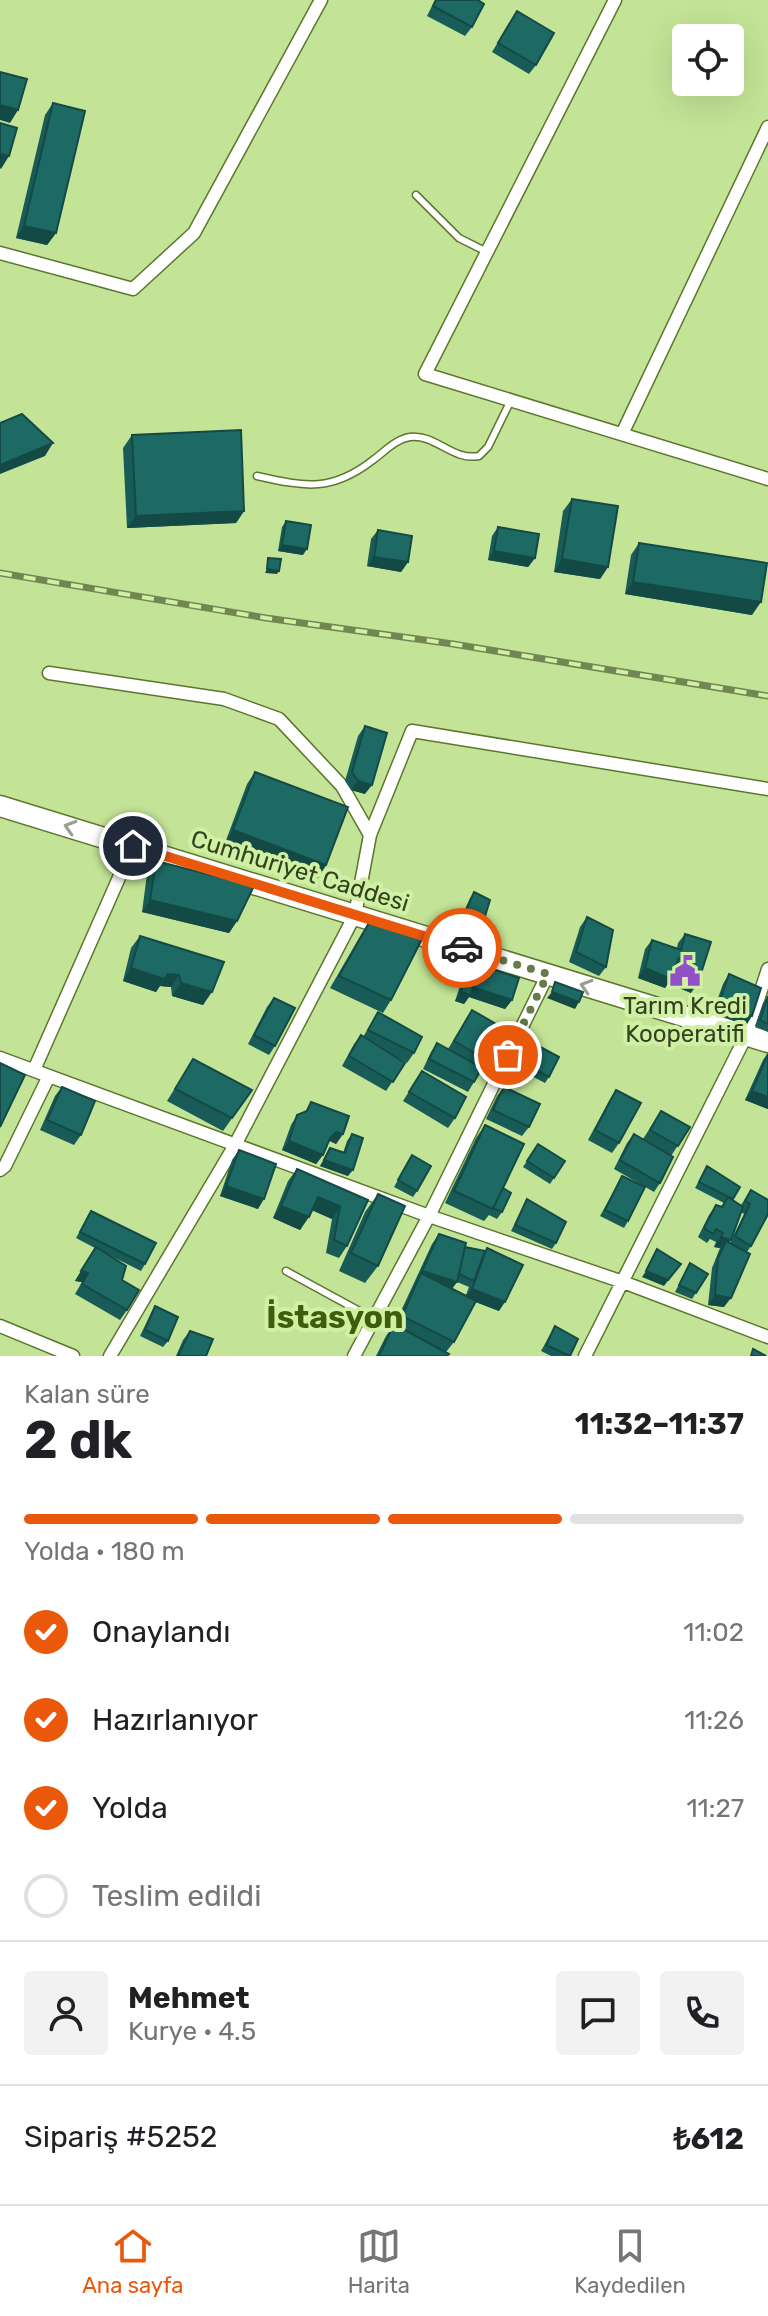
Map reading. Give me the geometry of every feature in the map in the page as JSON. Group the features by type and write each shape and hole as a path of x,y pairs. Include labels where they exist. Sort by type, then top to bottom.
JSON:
{"main road":[{"name":"Cumhuriyet Caddesi","path":"0,806 768,1042"}],"street":[{"path":"0,253 133,289 194,233 321,0"},
{"path":"615,0 425,374 768,479"},
{"path":"622,434 768,127"},
{"path":"49,673 224,699 279,719 342,786 370,835"},
{"path":"110,1356 235,1145 355,915 370,835 412,731 768,789"},
{"path":"34,1070 133,846"},
{"path":"585,1356 746,1036 768,969"},
{"path":"354,1356 429,1216 548,974"},
{"path":"0,1058 768,1337"},
{"path":"0,1170 5,1166 49,1076"},
{"path":"0,1326 73,1356"}],"lane":[{"path":"416,195 459,238 487,252"},
{"path":"257,476 300,486 328,485 356,474 400,440 409,437 427,437 458,455 479,456 488,447 511,400"},
{"path":"286,1271 374,1319"}],"building":[{"path":"436,0 478,0 484,4 472,27 433,6"},
{"path":"517,11 554,33 536,65 498,43"},
{"path":"0,72 27,79 18,110 0,105"},
{"path":"53,103 85,111 56,233 24,226"},
{"path":"0,123 17,128 9,156 0,154"},
{"path":"22,414 53,443 0,465 0,423"},
{"path":"241,430 244,511 136,516 132,435"},
{"path":"572,499 618,506 608,567 562,559"},
{"path":"286,521 311,525 307,549 282,545"},
{"path":"498,527 539,534 535,558 494,551"},
{"path":"378,530 412,536 408,562 374,557"},
{"path":"639,543 767,563 761,602 633,582"},
{"path":"268,558 281,559 279,571 267,569"},
{"path":"365,726 387,733 372,785 358,781 352,772"},
{"path":"255,772 348,807 326,865 233,830"},
{"path":"156,861 254,886 237,921 150,900"},
{"path":"474,892 490,900 482,926 462,920"},
{"path":"587,917 613,930 606,967 576,952"},
{"path":"370,921 422,939 391,1000 339,976"},
{"path":"685,934 711,942 698,983 676,974 679,957 671,979 645,968 652,940 681,950"},
{"path":"140,936 224,962 212,992 181,983 179,975 168,974 164,979 131,968"},
{"path":"471,962 519,978 512,1000 473,987 471,995 461,992"},
{"path":"729,974 761,988 752,1016 719,1003"},
{"path":"555,982 583,992 579,1002 552,992"},
{"path":"768,996 768,1024 760,1020"},
{"path":"274,998 295,1008 275,1046 254,1035"},
{"path":"472,1010 503,1028 485,1059 454,1041"},
{"path":"378,1012 422,1037 414,1053 368,1030"},
{"path":"361,1035 405,1063 393,1082 349,1056"},
{"path":"531,1042 559,1057 549,1077 521,1062"},
{"path":"437,1043 482,1068 474,1082 429,1059"},
{"path":"768,1054 768,1097 752,1091"},
{"path":"193,1059 252,1090 232,1118 175,1089"},
{"path":"0,1063 25,1075 0,1127"},
{"path":"422,1071 466,1097 455,1118 409,1092"},
{"path":"62,1087 95,1101 81,1135 47,1120"},
{"path":"504,1087 540,1104 529,1127 493,1110"},
{"path":"616,1090 641,1103 619,1143 595,1130"},
{"path":"311,1102 349,1116 343,1134 336,1132 330,1138 323,1155 289,1141 297,1115 307,1111"},
{"path":"661,1111 690,1127 678,1146 650,1130"},
{"path":"485,1125 524,1144 493,1209 454,1191"},
{"path":"352,1134 363,1138 353,1170 324,1160 330,1148 345,1153"},
{"path":"634,1134 673,1157 660,1183 620,1160"},
{"path":"538,1144 565,1161 554,1178 527,1161"},
{"path":"239,1150 276,1164 264,1199 226,1186"},
{"path":"412,1155 431,1166 417,1191 398,1180"},
{"path":"707,1166 740,1187 733,1199 699,1182"},
{"path":"297,1169 368,1200 347,1246 334,1240 340,1206 318,1197 309,1217 281,1206"},
{"path":"622,1176 645,1187 628,1221 605,1210"},
{"path":"503,1188 511,1193 502,1212 493,1208"},
{"path":"751,1190 768,1200 768,1214 751,1246 735,1236 750,1204 745,1201"},
{"path":"378,1194 405,1206 378,1266 351,1253"},
{"path":"728,1197 743,1207 731,1240 721,1237 723,1233 716,1229 713,1234 704,1228 716,1205 722,1207"},
{"path":"527,1199 566,1222 556,1243 515,1225"},
{"path":"91,1211 156,1243 145,1264 80,1232"},
{"path":"439,1234 466,1243 457,1282 422,1271"},
{"path":"726,1241 750,1254 731,1298 715,1295 718,1258"},
{"path":"96,1247 126,1266 122,1280 139,1290 127,1310 82,1284 88,1273 81,1271"},
{"path":"465,1247 485,1251 474,1281 459,1274"},
{"path":"487,1248 523,1265 505,1302 472,1289"},
{"path":"657,1249 681,1264 668,1280 646,1271"},
{"path":"690,1263 708,1274 696,1293 679,1285"},
{"path":"421,1273 476,1301 454,1342 402,1316"},
{"path":"155,1306 178,1317 168,1341 145,1330"},
{"path":"394,1324 449,1354 379,1356"},
{"path":"555,1326 578,1339 570,1356 546,1345"},
{"path":"190,1331 213,1339 206,1356 178,1356"},
{"path":"753,1349 766,1356 751,1356"}],"railway":[{"path":"0,573 768,696"}],"way so far":[{"path":"462,948 548,974 508,1055"}],"place":[{"name":"Tarım Kredi Kooperatifi","path":"685,971"}],"district":[{"name":"İstasyon","path":"335,1317"}],"route":[{"path":"133,846 462,948"}]}
